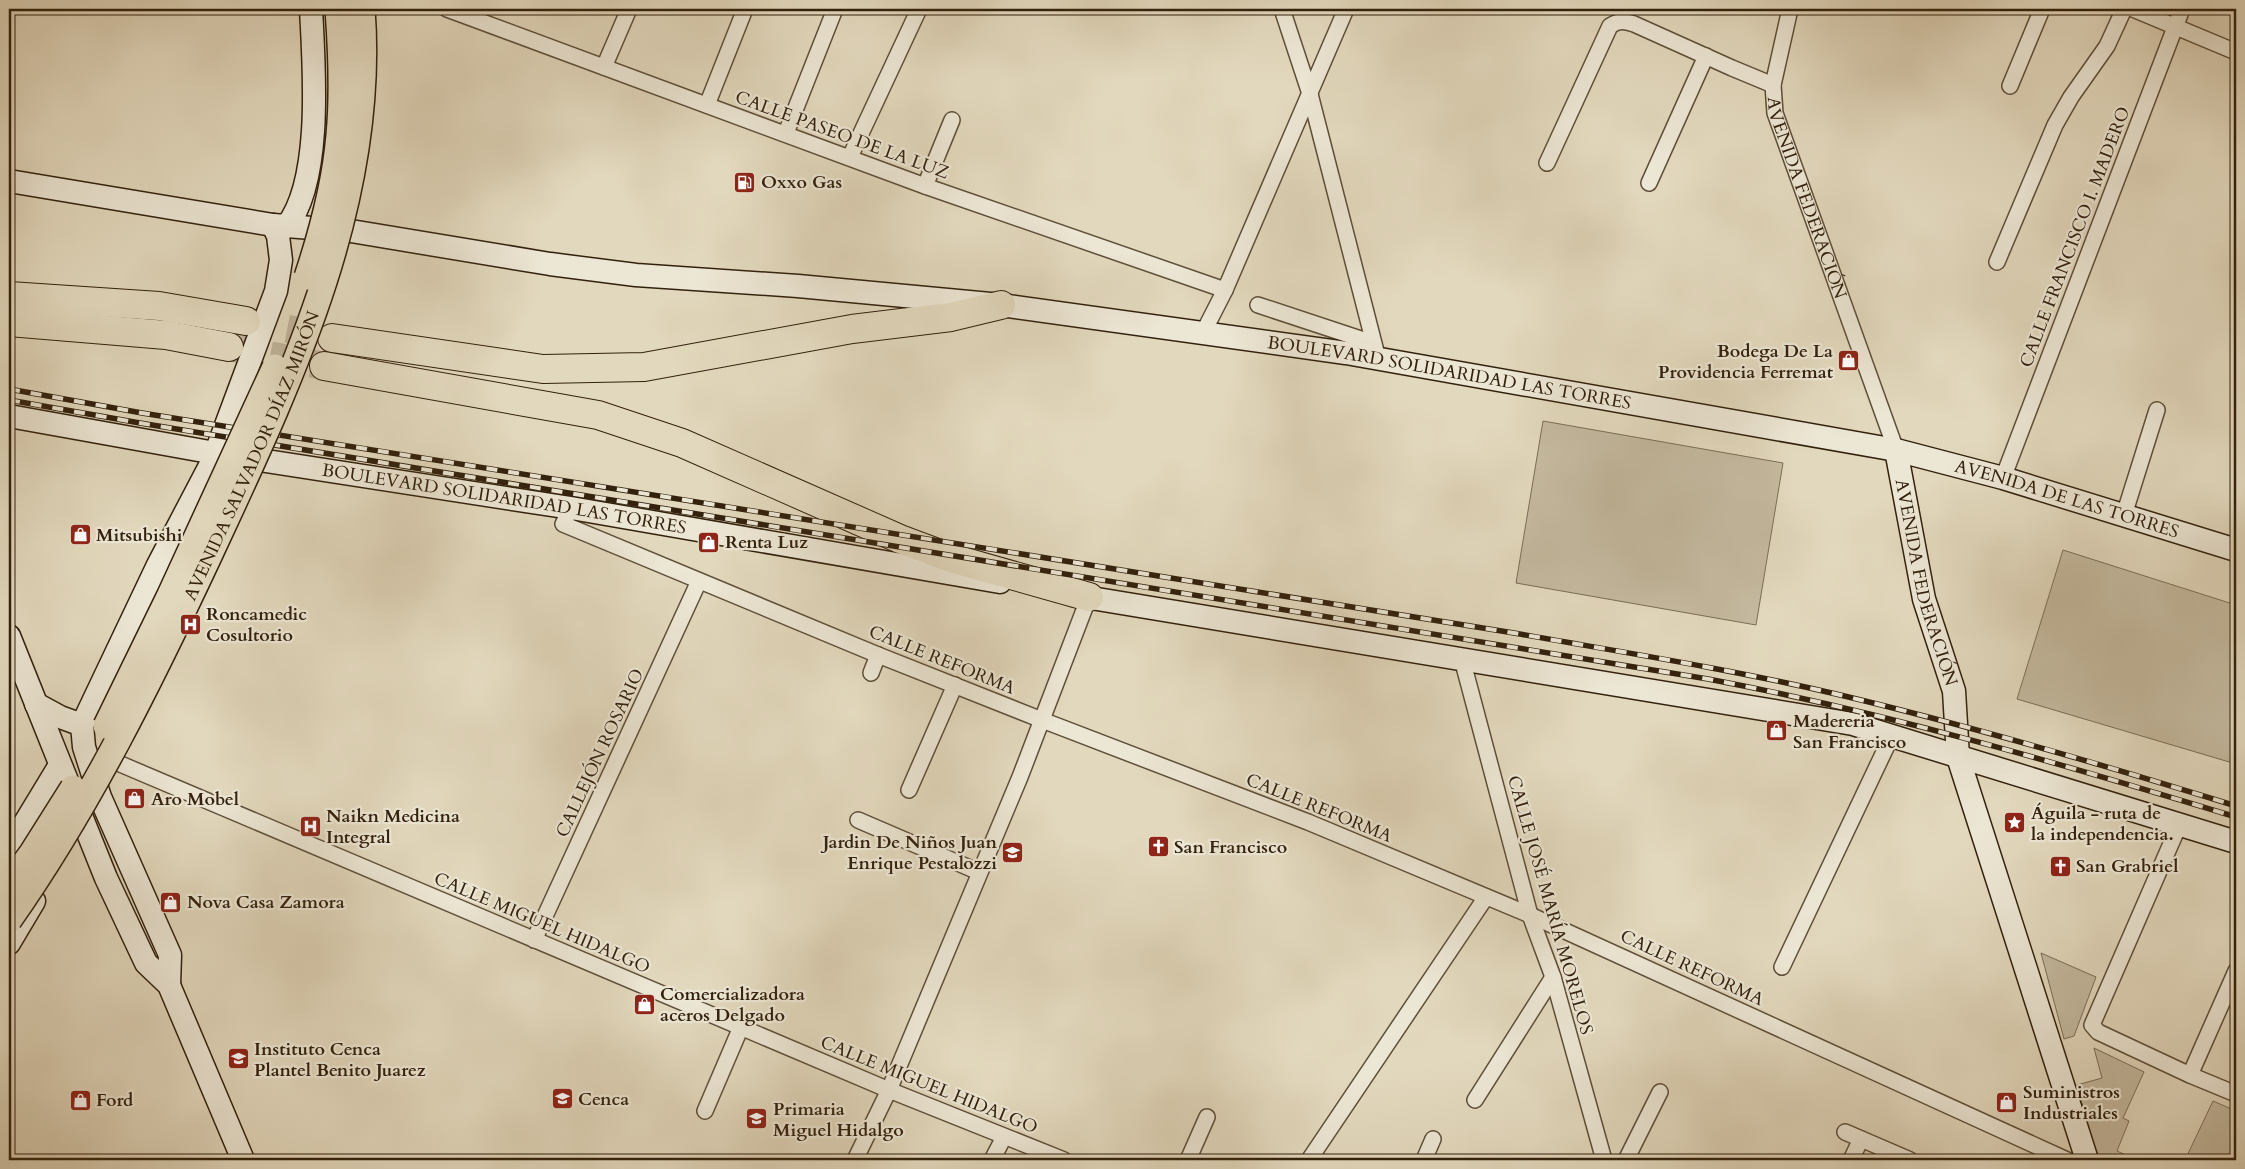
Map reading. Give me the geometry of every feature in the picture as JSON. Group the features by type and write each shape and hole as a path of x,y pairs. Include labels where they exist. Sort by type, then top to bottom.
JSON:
{"highway":[{"path":"9,296 159,306 246,321"},
{"name":"BOULEVARD SOLIDARIDAD LAS TORRES","path":"332,338 544,368 644,367 852,329 951,316 1001,305"},
{"path":"9,322 166,335 229,347"},
{"name":"BOULEVARD SOLIDARIDAD LAS TORRES","path":"324,366 598,415 682,443 900,539 951,558 1089,597"}],"main road":[{"path":"280,226 297,210 305,190 314,117 311,9"},
{"name":"AVENIDA SALVADOR DÍAZ MIRÓN","path":"9,884 32,853 90,760 169,597 286,343 312,263 329,196 339,136 340,49 338,9"},
{"name":"AVENIDA SALVADOR DÍAZ MIRÓN","path":"9,920 63,840 168,644 258,451 314,313 342,223 356,147 362,74 362,9"},
{"name":"AVENIDA SALVADOR DÍAZ MIRÓN","path":"9,943 100,797 118,763 201,597 298,386 351,231 359,196 364,170 371,72 372,9"},
{"name":"BOULEVARD SOLIDARIDAD LAS TORRES","path":"9,181 280,226 351,231 550,264 636,275 798,286 1001,305 1203,333 1375,351 1896,450"},
{"path":"305,190 311,200 322,207 345,205 359,196"},
{"name":"AVENIDA SALVADOR DÍAZ MIRÓN","path":"82,725 158,565 215,453 278,283 282,260 278,236 280,226"},
{"name":"BOULEVARD SOLIDARIDAD LAS TORRES","path":"9,416 215,453 265,459 571,508 1089,597 1853,724 1892,735"},
{"name":"AVENIDA DE LAS TORRES","path":"1896,450 2003,478 2236,550"},
{"name":"AVENIDA FEDERACIÓN","path":"1896,450 1924,599 1954,691 1958,757 2087,1160"},
{"path":"9,636 106,878 146,963 169,985 243,1160"},
{"path":"36,704 60,717 82,725 84,747 100,797 170,955 169,985"},
{"path":"1892,735 1958,757 2180,823 2236,842"},
{"path":"12,840 60,765"},
{"path":"12,840 24,835 38,839 50,849 56,865"}],"street":[{"name":"CALLE PASEO DE LA LUZ","path":"447,9 925,186 1225,290"},
{"path":"604,68 629,9"},
{"path":"707,105 745,9"},
{"path":"786,133 835,9"},
{"path":"850,157 919,9"},
{"path":"1282,9 1310,94 1375,351"},
{"path":"1203,333 1225,290 1346,9"},
{"name":"AVENIDA FEDERACIÓN","path":"1790,9 1773,85 1775,114 1896,450"},
{"path":"2010,86 2042,9"},
{"path":"1997,262 2055,125 2071,97 2107,46 2124,9"},
{"path":"2133,9 2236,52"},
{"name":"CALLE FRANCISCO I. MADERO","path":"2003,478 2182,9"},
{"path":"1547,163 1610,26 1616,22 1624,21 1634,24 1773,85"},
{"path":"1649,183 1706,56"},
{"path":"925,186 952,120"},
{"path":"1258,305 1375,351"},
{"path":"2124,515 2156,410"},
{"name":"CALLE REFORMA","path":"571,508 563,524 878,655 1308,822 1530,915 2067,1160"},
{"name":"CALLEJÓN ROSARIO","path":"534,940 699,581"},
{"path":"855,1160 889,1090 1042,720 1089,597"},
{"path":"871,672 878,655"},
{"name":"CALLE JOSÉ MARÍA MORELOS","path":"1462,659 1530,915 1553,977 1604,1160"},
{"path":"909,790 955,685"},
{"path":"1782,968 1892,735"},
{"name":"CALLE MIGUEL HIDALGO","path":"118,763 889,1090 1064,1160"},
{"path":"858,820 979,872"},
{"path":"2180,823 2092,1025 2098,1032 2190,1075 2236,1094"},
{"path":"1309,1160 1486,897"},
{"path":"2190,1075 2236,971"},
{"path":"1475,1100 1553,977"},
{"path":"705,1111 742,1027"},
{"path":"1626,1160 1660,1092"},
{"path":"1188,1160 1207,1117"},
{"path":"1845,1132 1910,1160"},
{"path":"992,1160 1004,1137"},
{"path":"1424,1160 1433,1139"},
{"path":"1851,1160 1861,1139"}],"shaded area":[{"path":"1543,421 1783,463 1756,625 1516,583"},
{"path":"2063,550 2236,605 2236,764 2017,699"},
{"path":"2041,953 2096,977 2074,1036 2064,1039"},
{"path":"2094,1048 2144,1072 2123,1118 2129,1121 2117,1151 2137,1160 2097,1160 2077,1085 2102,1078"},
{"path":"2213,1101 2236,1111 2236,1160 2185,1160"}],"tunnel":[{"path":"246,321 331,337"},
{"path":"229,347 324,366"}],"railway":[{"path":"9,389 142,413 1514,633 1716,669 1836,694 1937,719 2087,761 2236,806"},
{"path":"9,400 1708,679 1842,707 1974,741 2236,817"}],"place":[{"name":"Oxxo Gas","path":"745,182"},
{"name":"Bodega De La Providencia Ferremat","path":"1849,361"},
{"name":"Mitsubishi","path":"80,535"},
{"name":"Renta Luz","path":"709,542"},
{"name":"Roncamedic Cosultorio","path":"190,624"},
{"name":"Madereria San Francisco","path":"1777,731"},
{"name":"Aro Mobel","path":"135,799"},
{"name":"Águila - ruta de la independencia.","path":"2015,823"},
{"name":"Naikn Medicina Integral","path":"310,826"},
{"name":"San Francisco","path":"1158,847"},
{"name":"Jardin De Niños Juan Enrique Pestalozzi","path":"1013,852"},
{"name":"San Grabriel","path":"2060,866"},
{"name":"Nova Casa Zamora","path":"171,902"},
{"name":"Comercializadora aceros Delgado","path":"644,1004"},
{"name":"Instituto Cenca Plantel Benito Juarez","path":"238,1059"},
{"name":"Cenca","path":"562,1099"},
{"name":"Ford","path":"80,1100"},
{"name":"Suministros Industriales","path":"2007,1102"},
{"name":"Primaria Miguel Hidalgo","path":"757,1119"}]}
